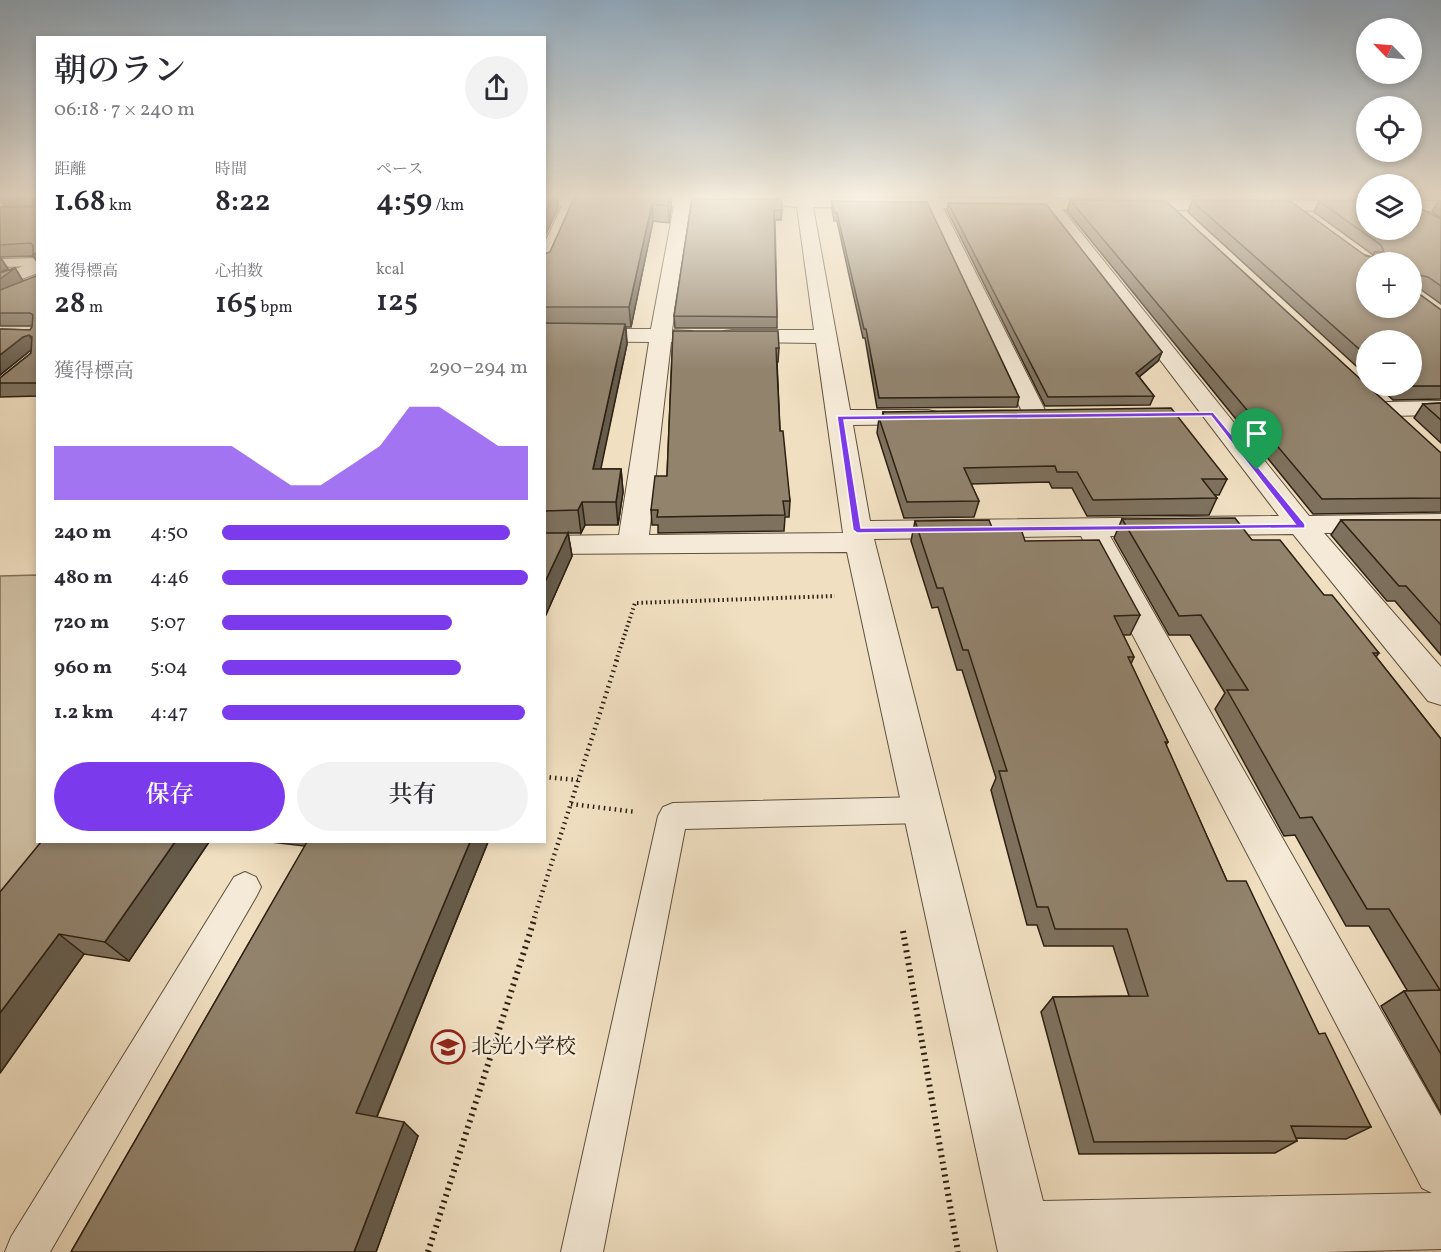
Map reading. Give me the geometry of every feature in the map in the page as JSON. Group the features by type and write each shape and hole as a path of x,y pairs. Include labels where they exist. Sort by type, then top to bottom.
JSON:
{"street":[{"path":"633,543 661,335 675,252"},
{"path":"805,252 826,337 859,536 1024,1241 1441,1221"},
{"path":"956,252 1036,416"},
{"path":"1085,252 1201,414 1302,526 1441,691"},
{"path":"0,281 36,267"},
{"path":"546,335 826,337"},
{"path":"1410,431 1378,401 1441,408"},
{"path":"840,418 955,417"},
{"path":"546,545 1091,528 1441,523"},
{"path":"1091,528 1441,1169"}],"lane":[{"path":"0,263 36,262"},
{"path":"582,1252 673,816 923,810"},
{"path":"26,1252 245,887"}],"path":[{"path":"428,1252 635,603 844,596"},
{"path":"546,777 578,780"},
{"path":"571,804 673,816"},
{"path":"902,927 958,1252"}],"shaded area":[{"path":"36,575 36,843 69,843 0,929 0,576"}],"building":[{"path":"641,252 629,307 546,307 546,253"},
{"path":"684,252 775,252 777,317 674,316"},
{"path":"846,252 951,252 1019,397 879,398 866,329 864,329"},
{"path":"973,252 1084,252 1162,352 1136,373 1154,396 1048,397"},
{"path":"1114,252 1222,252 1356,375 1356,396 1379,396 1441,453 1441,498 1322,499"},
{"path":"1250,252 1356,252 1356,318 1422,318 1422,296 1441,310 1441,386 1422,386 1422,330 1356,330 1356,346"},
{"path":"1422,252 1441,252 1441,286 1422,276"},
{"path":"15,268 0,279 0,273"},
{"path":"36,276 36,383 0,383 0,378 31,353 32,337 29,335 23,337 0,355 0,329 30,330 33,315 30,313 0,313 0,290"},
{"path":"546,323 625,324 593,469 621,469 616,502 582,502 578,510 546,511"},
{"path":"673,331 778,331 779,348 776,348 780,431 783,431 790,501 783,501 785,515 657,517 658,510 651,510 655,476 667,476"},
{"path":"1441,403 1441,420 1423,404"},
{"path":"1171,408 1227,479 1202,479 1217,498 1093,500 1077,472 1057,472 1055,466 964,468 979,501 907,502 879,418 884,418 883,412"},
{"path":"1235,518 1252,540 1280,540 1324,595 1332,595 1379,653 1373,653 1441,739 1441,1054 1404,991 1440,990 1389,909 1367,909 1312,817 1300,818 1227,690 1248,690 1201,615 1179,616 1122,519"},
{"path":"989,520 993,530 1021,529 1025,541 1099,540 1140,615 1114,616 1134,657 1128,657 1168,742 1165,742 1227,881 1246,881 1319,1034 1325,1033 1371,1127 1291,1126 1297,1141 1094,1142 1053,997 1148,996 1127,929 1055,929 1048,907 1037,907 999,771 1007,771 968,650 963,650 943,588 937,588 915,521"},
{"path":"1341,520 1441,520 1441,625 1406,586 1399,586"},
{"path":"546,533 568,533 546,580"},
{"path":"40,843 174,843 105,942 59,934 0,1013 0,892"},
{"path":"306,843 470,843 356,1113 404,1122 354,1252 71,1252"}],"place":[{"name":"北光小学校","path":"448,1047"}],"route":[{"path":"1213,414 1257,470 1302,526 857,530 840,418 1213,414"}]}
